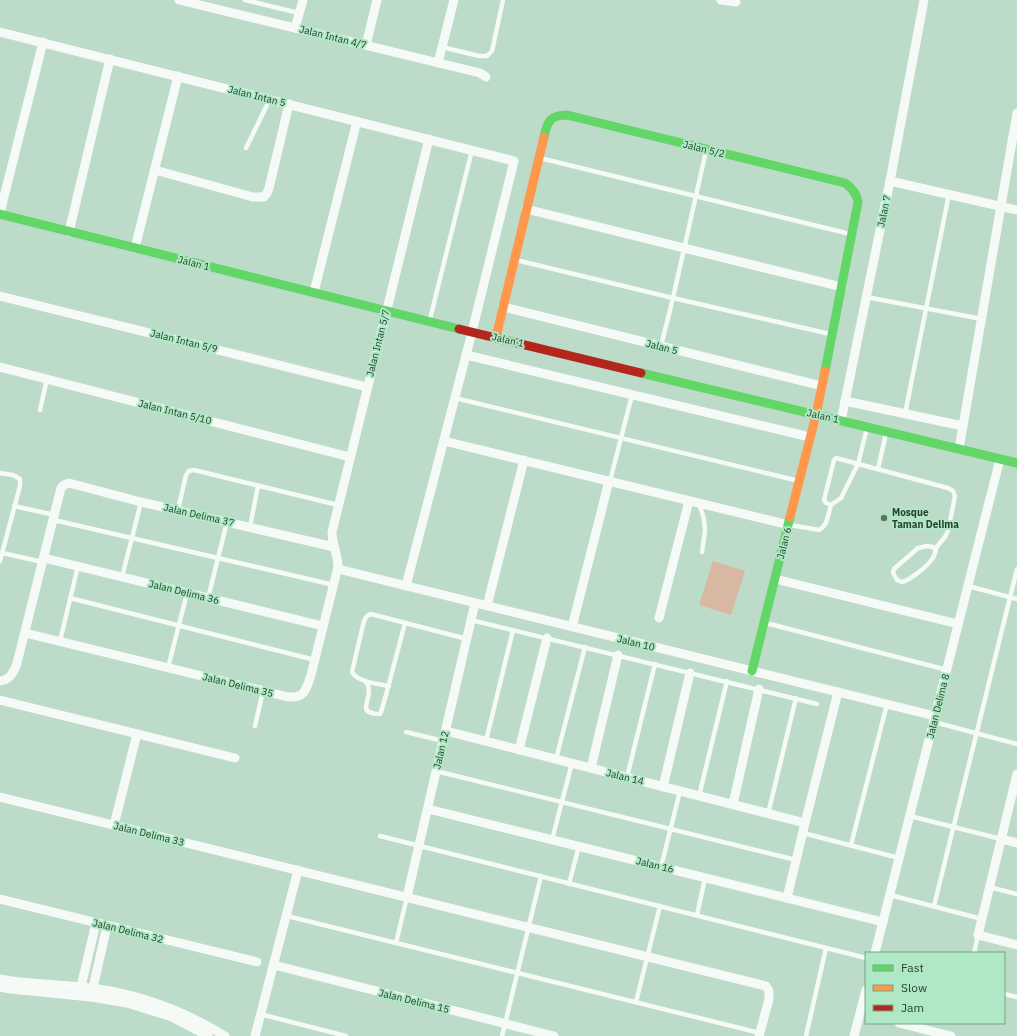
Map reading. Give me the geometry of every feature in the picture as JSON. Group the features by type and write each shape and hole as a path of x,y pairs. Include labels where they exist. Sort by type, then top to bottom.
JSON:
{"street":[{"name":"Jalan Intan 4/7","path":"179,0 201,3 480,73 486,77"},
{"path":"296,28 303,0"},
{"path":"366,45 377,0"},
{"path":"438,63 454,0"},
{"path":"721,0 736,2"},
{"name":"Jalan 7","path":"841,421 890,181 924,0"},
{"name":"Jalan Intan 5","path":"0,32 514,161 472,332"},
{"path":"0,214 43,42"},
{"path":"69,232 110,59"},
{"path":"135,248 178,76"},
{"path":"154,170 253,197 264,197 269,188 288,104"},
{"path":"959,449 1017,114"},
{"name":"Jalan 5/2","path":"539,158 546,126 553,117 567,115 845,183 853,190"},
{"path":"314,292 357,121"},
{"name":"Jalan Intan 5/7","path":"334,547 332,532 338,505 428,139"},
{"path":"496,337 539,158"},
{"path":"890,181 1017,210"},
{"name":"Jalan 6","path":"752,671 816,415 858,202 857,196 853,190"},
{"path":"526,209 842,287"},
{"name":"Jalan 1","path":"0,214 472,332 1017,463"},
{"name":"Jalan Intan 5/9","path":"0,296 367,387"},
{"name":"Jalan 5","path":"503,307 822,386"},
{"path":"406,586 472,332"},
{"path":"466,355 810,437"},
{"name":"Jalan Intan 5/10","path":"0,367 350,457"},
{"path":"845,401 963,426"},
{"path":"444,441 789,525"},
{"name":"Jalan Delima 8","path":"875,952 1000,459"},
{"path":"487,606 524,460"},
{"path":"572,627 609,481"},
{"name":"Jalan Delima 37","path":"54,518 62,488 64,484 69,483 141,502 334,547"},
{"path":"659,618 689,501"},
{"path":"0,681 10,677 14,670 25,633 54,518"},
{"name":"Jalan Delima 35","path":"25,633 288,697 297,697 305,692 308,684 338,569 334,547"},
{"name":"Jalan Delima 36","path":"43,560 78,566 323,626"},
{"name":"Jalan 10","path":"338,569 887,704 934,719"},
{"path":"775,579 958,624"},
{"name":"Jalan 12","path":"407,897 475,603"},
{"path":"519,750 547,638"},
{"path":"590,768 618,655"},
{"path":"664,787 690,673"},
{"path":"732,804 760,690"},
{"path":"787,898 838,692"},
{"path":"0,700 235,758"},
{"name":"Jalan 14","path":"446,731 805,823"},
{"path":"114,825 137,734"},
{"path":"1017,774 1015,791 1001,839 978,935 1017,945"},
{"name":"Jalan Delima 33","path":"0,797 766,986 769,992 769,999 759,1035"},
{"name":"Jalan 16","path":"428,809 883,922"},
{"path":"1001,839 1017,843"},
{"path":"255,1036 298,870"},
{"name":"Jalan Delima 32","path":"0,899 257,962"},
{"path":"78,996 96,923"},
{"path":"91,997 108,926"},
{"name":"Jalan Delima 15","path":"274,965 554,1036"},
{"path":"0,979 15,982 81,986 129,994 174,1009 226,1036"},
{"path":"0,987 91,997 127,1003 172,1017 208,1036"},
{"path":"854,1036 863,1014 865,998"},
{"path":"903,1024 951,1036"}],"lane":[{"path":"248,0 299,13"},
{"path":"442,47 479,56 487,56 492,50 504,0"},
{"path":"246,148 270,99"},
{"path":"430,321 472,150"},
{"path":"661,346 707,150"},
{"path":"539,158 852,234"},
{"path":"905,414 949,194"},
{"path":"515,260 832,335"},
{"path":"866,297 982,319"},
{"path":"40,410 47,379"},
{"path":"609,481 632,395"},
{"path":"455,398 799,481"},
{"path":"789,525 819,530 826,523 831,505 841,498 858,464 867,427"},
{"path":"878,469 887,432"},
{"path":"831,505 826,503 824,500 834,460 836,458 948,488 953,491 955,496 948,531 945,537 935,548 936,550 932,559 923,568 907,581 902,582 897,580 893,573 894,569 918,548 927,546 935,548"},
{"path":"178,510 186,475 189,471 194,470 338,505"},
{"path":"0,473 13,475 20,479 20,486 0,561"},
{"path":"250,527 258,486"},
{"path":"122,577 141,502"},
{"path":"699,503 704,519 705,531 702,552"},
{"path":"14,506 131,538 334,585"},
{"path":"208,598 227,522"},
{"path":"2,553 43,560"},
{"path":"60,641 78,566"},
{"path":"934,906 1017,569"},
{"path":"968,586 1017,599"},
{"path":"168,668 187,593"},
{"path":"70,598 315,660"},
{"path":"389,686 366,682 354,676 352,672 366,617 371,614 467,639"},
{"path":"471,620 817,704"},
{"path":"366,682 369,685 369,688 366,710 380,714 389,686 405,623"},
{"path":"764,623 947,670"},
{"path":"486,741 513,630"},
{"path":"556,759 585,647"},
{"path":"627,777 656,664"},
{"path":"699,796 727,681"},
{"path":"254,726 263,691"},
{"path":"768,814 796,698"},
{"path":"851,845 887,704"},
{"path":"934,719 977,734 1017,744"},
{"path":"406,732 443,741"},
{"path":"552,840 572,763"},
{"path":"436,772 796,860"},
{"path":"661,867 680,791"},
{"path":"910,816 1001,839"},
{"path":"803,833 899,858"},
{"path":"380,836 865,958"},
{"path":"569,884 579,846"},
{"path":"502,1036 541,876"},
{"path":"697,915 705,878"},
{"path":"989,887 1017,894"},
{"path":"890,895 982,919"},
{"path":"396,943 407,897"},
{"path":"636,1002 660,906"},
{"path":"287,916 636,1002 759,1035"},
{"path":"974,952 978,935"},
{"path":"806,1036 826,948"},
{"path":"1005,994 1017,997"},
{"path":"260,1014 346,1036"}],"shaded area":[{"path":"713,561 745,571 731,615 699,605"}],"traffic: fast":[{"path":"544,137 546,127 550,120 557,116 567,115 845,183 848,185 855,193 858,202 825,371"},
{"path":"0,214 459,329"},
{"path":"641,373 1017,463"},
{"path":"752,671 790,517"}],"traffic: slow":[{"path":"496,337 544,137"},
{"path":"790,517 816,415 825,371"}],"traffic: jam":[{"path":"459,329 641,373"}],"place":[{"name":"Mosque Taman Delima","path":"884,518"}]}
